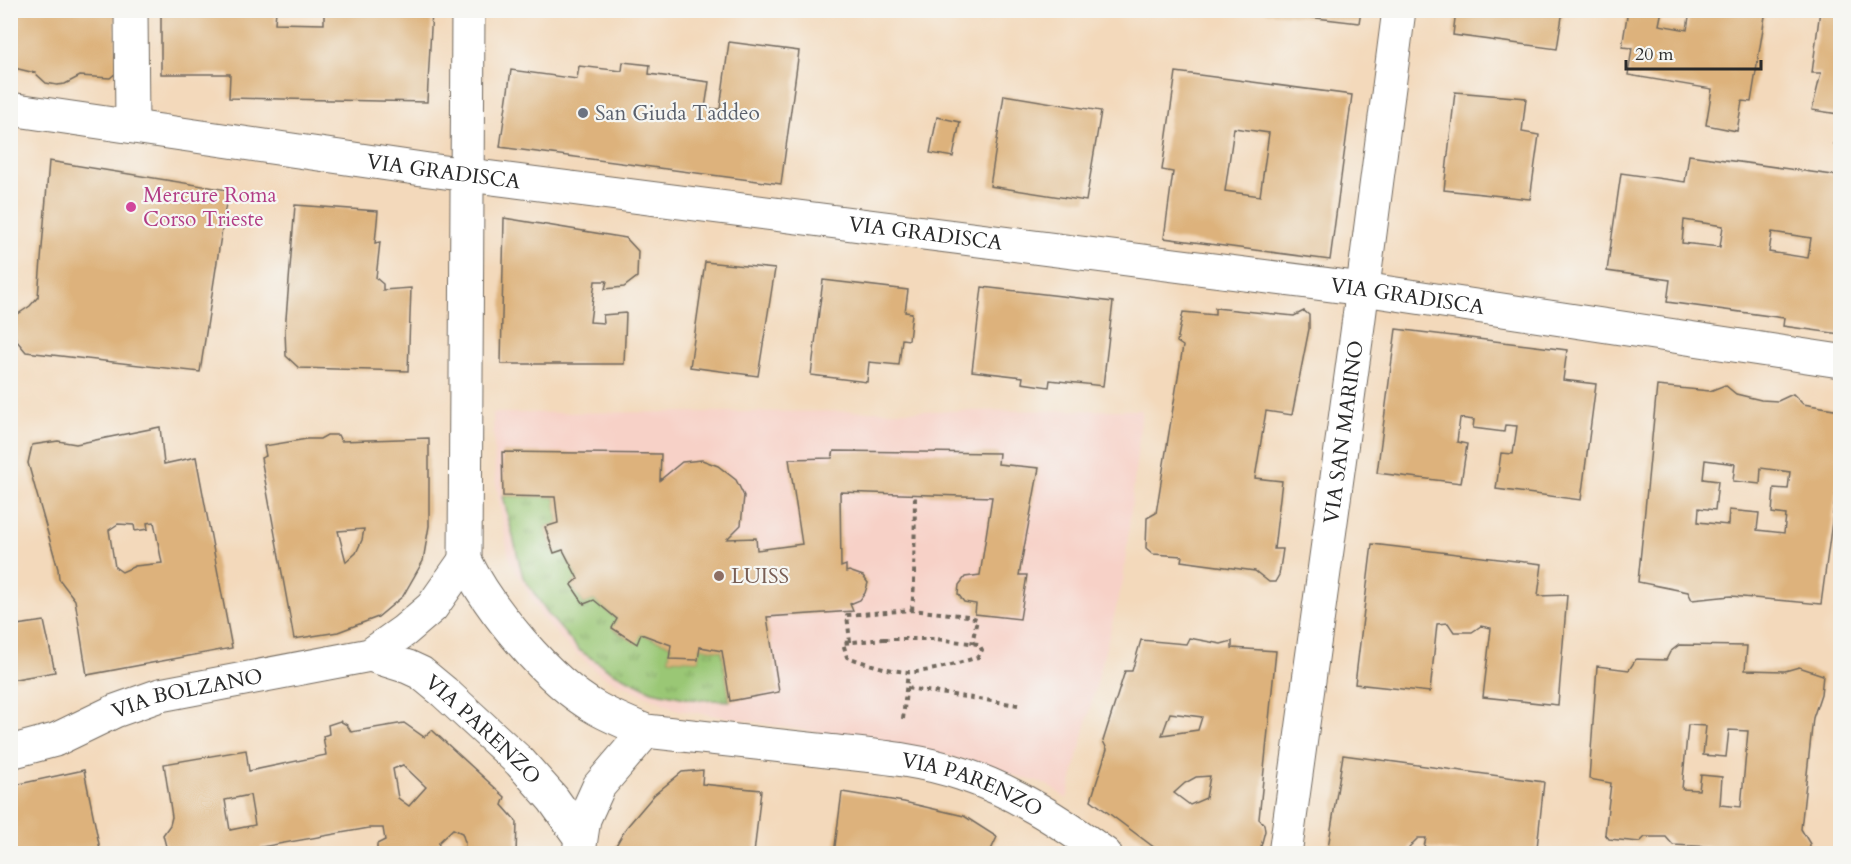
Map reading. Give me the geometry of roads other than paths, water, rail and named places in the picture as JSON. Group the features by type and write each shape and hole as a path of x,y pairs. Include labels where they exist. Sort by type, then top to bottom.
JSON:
{"street":[{"path":"131,10 132,126"},
{"name":"VIA PARENZO","path":"468,10 465,560 475,580 494,607 519,639 553,675 573,692 594,707 646,731 898,759 954,771 981,781 1050,816 1105,854"},
{"name":"VIA SAN MARINO","path":"1285,854 1363,290 1399,10"},
{"name":"VIA GRADISCA","path":"10,109 429,170 1363,290 1840,361"},
{"path":"370,655 404,632 432,607 465,560"},
{"name":"VIA PARENZO","path":"370,655 408,666 444,692 520,762 554,799 579,845"},
{"name":"VIA BOLZANO","path":"10,752 56,740 115,711 160,695 370,655"},
{"name":"VIA PARENZO","path":"579,845 584,819 599,786 646,731"}],"place":[{"name":"San Giuda Taddeo","path":"583,113"},
{"name":"Mercure Roma Corso Trieste","path":"131,207"},
{"name":"LUISS","path":"719,576"}]}
